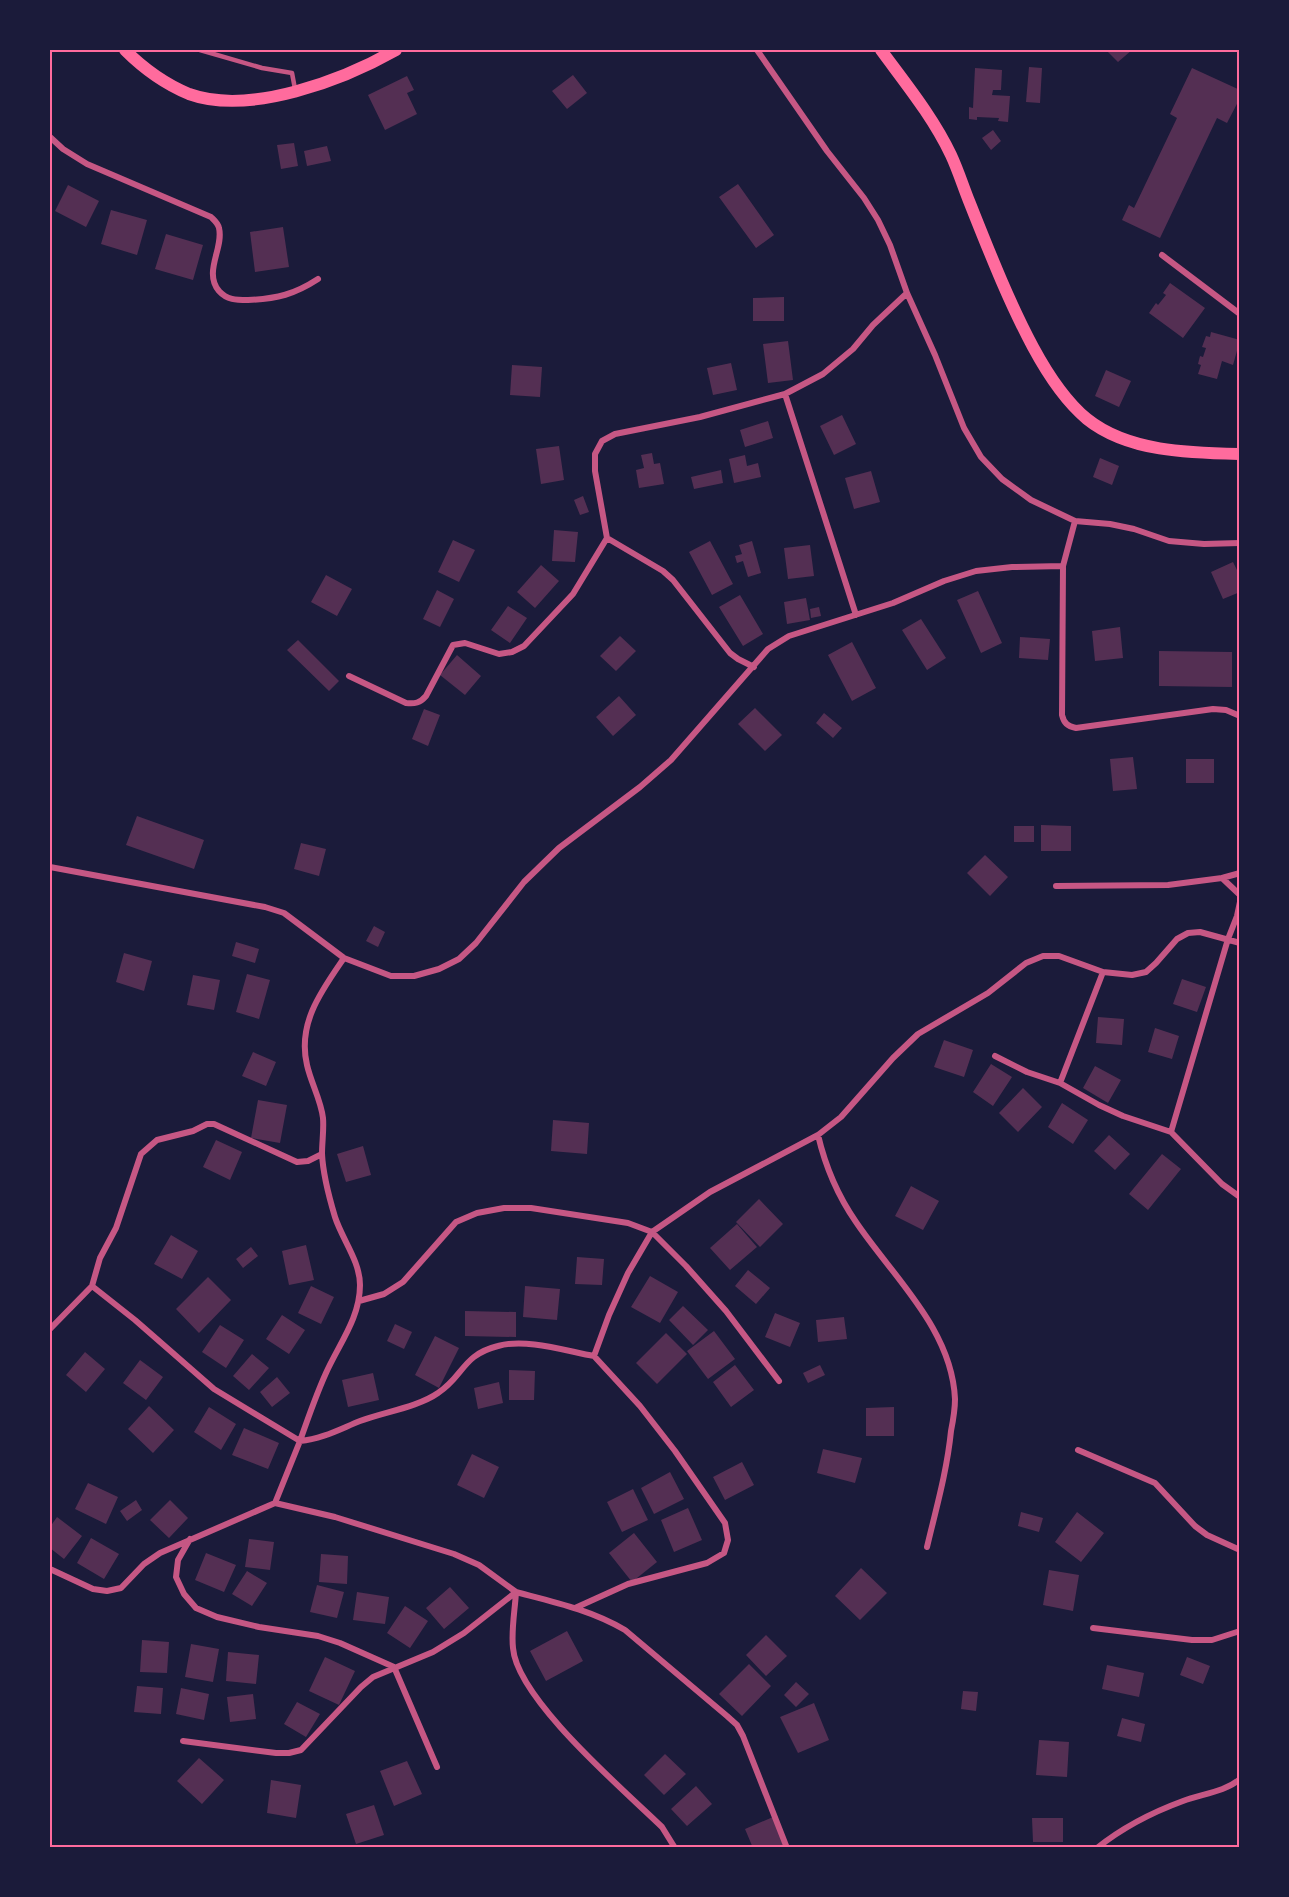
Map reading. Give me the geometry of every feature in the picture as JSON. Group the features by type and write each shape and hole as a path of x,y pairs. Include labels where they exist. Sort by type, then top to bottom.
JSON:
{"main road":[{"path":"125,50 162,80 190,94 219,99 247,99 296,91 338,79 379,53 396,50"},
{"path":"881,50 927,111 952,156 1014,310 1046,371 1066,398 1088,420 1121,438 1157,448 1192,453 1239,454"}],"street":[{"path":"757,50 878,220 936,355 964,428 981,457 1002,478 1031,500 1075,521 1134,529 1169,541 1204,544 1239,543"},
{"path":"50,137 63,149 87,164 211,217 220,230 213,270 214,285 225,297 261,300 285,296 300,291 318,279"},
{"path":"1162,255 1239,314"},
{"path":"349,676 406,703 414,704 426,696 453,645 465,643 499,654 512,652 524,646 573,594 607,538 595,471 595,454 602,441 615,434 699,417 785,394 824,374 854,349 873,325 908,293"},
{"path":"785,394 855,615"},
{"path":"1075,521 1063,566 1062,715 1064,722 1069,727 1076,728 1213,709 1226,710 1239,716"},
{"path":"607,538 663,571 673,580 730,653 754,667"},
{"path":"50,867 265,907 284,914 344,958 391,976 414,976 439,969 459,959 476,943 524,882 559,848 640,787 671,760 768,650 789,636 893,603 944,581 976,571 1012,567 1063,566"},
{"path":"1056,886 1168,885 1222,878 1239,873"},
{"path":"1222,878 1239,895"},
{"path":"1171,1132 1228,939 1237,916 1239,902"},
{"path":"594,1356 628,1273 652,1232 710,1192 818,1135 841,1117 893,1058 918,1034 988,993 1026,963 1043,956 1059,956 1102,972 1132,975 1146,972 1177,939 1188,933 1200,932 1239,943"},
{"path":"276,1503 326,1372 353,1320 359,1301 360,1282 356,1265 339,1230 325,1178 322,1154 323,1115 306,1064 304,1040 309,1015 318,995 344,958"},
{"path":"1060,1083 1102,972"},
{"path":"994,1056 1028,1072 1060,1083 1123,1116 1171,1132 1222,1184 1239,1197"},
{"path":"50,1329 92,1286 100,1258 116,1228 141,1154 157,1140 193,1131 207,1124 214,1124 297,1162 308,1161 322,1154"},
{"path":"818,1135 824,1162 855,1221 907,1288 928,1321 951,1372 955,1401 948,1463 927,1547"},
{"path":"359,1301 384,1294 403,1282 456,1222 477,1213 504,1208 531,1208 628,1223 652,1232 726,1311 779,1381"},
{"path":"92,1286 214,1389 300,1441 314,1440 359,1422 426,1400 439,1393 464,1365 480,1352 501,1345 526,1344 594,1356 640,1406 675,1450 725,1523 728,1540 724,1552 707,1563 628,1584 575,1608"},
{"path":"1078,1450 1155,1483 1195,1526 1239,1550"},
{"path":"50,1569 93,1588 107,1591 121,1588 144,1564 160,1553 276,1503 335,1517 454,1554 479,1565 516,1592 591,1612 625,1630 737,1725 787,1848"},
{"path":"190,1539 178,1560 176,1576 184,1594 196,1608 217,1617 259,1627 318,1636 340,1643 393,1667 437,1767"},
{"path":"183,1741 276,1753 302,1750 373,1677 433,1652 464,1634 516,1592"},
{"path":"516,1592 513,1649 520,1673 554,1721 662,1827 675,1848"},
{"path":"1093,1628 1192,1640 1212,1640 1239,1631"},
{"path":"1097,1848 1129,1826 1162,1810 1234,1784 1239,1779"}],"lane":[{"path":"200,50 292,74 296,91"}],"building":[{"path":"1106,50 1132,50 1118,62"},
{"path":"1029,67 1042,68 1040,103 1026,102"},
{"path":"975,68 1002,70 1001,90 993,90 992,95 1010,96 1008,122 998,121 999,118 969,119 969,107 973,108"},
{"path":"1192,68 1240,90 1240,98 1227,123 1217,118 1160,238 1122,220 1129,205 1134,208 1177,118 1170,114"},
{"path":"573,75 587,93 567,109 552,91"},
{"path":"407,76 414,90 407,93 417,114 385,130 368,95"},
{"path":"993,130 1001,141 991,150 982,138"},
{"path":"294,143 298,166 281,169 277,145"},
{"path":"327,146 331,161 307,166 304,151"},
{"path":"738,184 774,235 756,248 719,197"},
{"path":"68,185 99,201 86,227 55,211"},
{"path":"111,210 147,220 137,255 101,244"},
{"path":"283,227 289,267 255,272 250,232"},
{"path":"166,234 203,245 193,280 155,269"},
{"path":"1170,283 1205,308 1183,338 1149,313 1166,295 1163,293"},
{"path":"784,297 784,321 753,321 753,298"},
{"path":"1211,332 1240,340 1233,365 1222,361 1217,379 1198,374 1201,365 1198,364 1200,356 1203,357 1206,348 1202,347 1206,336 1210,337"},
{"path":"788,341 793,380 768,383 763,344"},
{"path":"731,363 737,390 713,395 707,368"},
{"path":"512,365 542,367 540,397 510,395"},
{"path":"1106,370 1131,381 1119,407 1095,396"},
{"path":"842,415 856,444 834,455 820,426"},
{"path":"768,421 773,438 745,447 740,430"},
{"path":"559,446 564,480 541,484 536,449"},
{"path":"652,453 654,464 660,463 664,484 639,488 636,470 644,468 641,455"},
{"path":"745,455 747,466 758,463 761,477 734,483 729,459"},
{"path":"1100,458 1119,466 1112,485 1093,477"},
{"path":"721,470 723,483 694,489 691,477"},
{"path":"871,471 880,502 854,509 845,478"},
{"path":"583,496 589,512 580,515 574,500"},
{"path":"554,530 578,532 575,562 552,561"},
{"path":"453,540 475,550 459,582 438,572"},
{"path":"710,541 733,584 712,595 689,552"},
{"path":"752,541 761,573 748,577 743,561 737,563 735,556 742,554 739,545"},
{"path":"810,545 814,576 788,579 784,548"},
{"path":"1233,562 1240,576 1240,592 1223,599 1211,572"},
{"path":"541,565 559,581 535,608 517,592"},
{"path":"326,575 352,589 337,616 311,602"},
{"path":"437,590 454,599 440,627 423,619"},
{"path":"978,591 1002,643 981,653 957,600"},
{"path":"740,595 763,634 743,646 719,607"},
{"path":"806,598 810,620 787,624 784,602"},
{"path":"508,606 527,618 510,643 491,630"},
{"path":"819,607 821,616 811,618 810,609"},
{"path":"921,619 946,658 927,670 902,630"},
{"path":"1120,627 1123,658 1095,661 1092,631"},
{"path":"620,636 636,651 616,671 600,656"},
{"path":"1020,637 1050,639 1048,660 1019,658"},
{"path":"298,640 339,681 329,691 287,650"},
{"path":"852,642 876,688 852,701 828,655"},
{"path":"1159,651 1232,652 1232,687 1159,686"},
{"path":"457,655 481,676 465,695 440,675"},
{"path":"619,696 636,715 613,736 596,717"},
{"path":"755,708 782,735 765,751 738,724"},
{"path":"424,709 440,715 428,746 412,739"},
{"path":"824,713 842,728 833,738 816,723"},
{"path":"1133,757 1137,789 1113,791 1110,759"},
{"path":"1186,759 1214,759 1214,783 1186,783"},
{"path":"137,816 204,840 194,869 126,845"},
{"path":"1041,825 1071,826 1071,851 1041,851"},
{"path":"1014,826 1034,826 1034,842 1014,842"},
{"path":"301,843 326,849 319,876 294,869"},
{"path":"985,855 1008,877 990,896 967,873"},
{"path":"374,926 385,932 378,947 366,941"},
{"path":"236,942 259,949 255,963 232,956"},
{"path":"124,953 152,961 144,991 116,982"},
{"path":"247,974 270,980 259,1019 236,1012"},
{"path":"193,975 220,980 214,1010 187,1005"},
{"path":"1182,979 1206,987 1197,1012 1173,1004"},
{"path":"1098,1017 1124,1019 1122,1045 1096,1043"},
{"path":"1155,1028 1179,1036 1172,1059 1148,1052"},
{"path":"944,1040 973,1050 964,1077 934,1067"},
{"path":"253,1052 276,1062 266,1086 242,1076"},
{"path":"991,1064 1012,1077 993,1106 973,1092"},
{"path":"1095,1066 1121,1080 1108,1103 1083,1088"},
{"path":"1023,1088 1042,1107 1018,1132 999,1113"},
{"path":"258,1100 287,1105 280,1143 251,1138"},
{"path":"1062,1103 1088,1120 1073,1144 1048,1127"},
{"path":"553,1120 589,1123 587,1154 551,1151"},
{"path":"1109,1135 1130,1154 1115,1170 1094,1151"},
{"path":"216,1140 242,1152 230,1180 203,1167"},
{"path":"363,1146 371,1175 346,1182 337,1154"},
{"path":"1162,1154 1181,1169 1148,1210 1129,1194"},
{"path":"911,1186 939,1201 923,1230 895,1216"},
{"path":"759,1199 783,1224 760,1247 736,1222"},
{"path":"737,1224 757,1247 730,1270 710,1248"},
{"path":"171,1235 198,1251 182,1279 154,1264"},
{"path":"306,1245 314,1280 289,1285 282,1251"},
{"path":"251,1247 258,1256 243,1268 236,1259"},
{"path":"577,1257 604,1259 602,1285 575,1284"},
{"path":"748,1270 770,1288 756,1304 735,1286"},
{"path":"650,1276 678,1292 660,1323 631,1307"},
{"path":"208,1277 231,1300 199,1333 176,1309"},
{"path":"311,1286 334,1297 321,1324 298,1313"},
{"path":"525,1286 560,1289 557,1320 523,1317"},
{"path":"683,1306 708,1330 693,1345 669,1320"},
{"path":"465,1311 516,1312 516,1337 465,1336"},
{"path":"775,1313 800,1323 790,1347 765,1337"},
{"path":"282,1315 305,1330 289,1354 266,1339"},
{"path":"844,1317 847,1339 818,1342 816,1320"},
{"path":"395,1324 412,1332 404,1349 387,1341"},
{"path":"220,1325 244,1340 226,1368 202,1352"},
{"path":"714,1331 735,1359 708,1379 687,1351"},
{"path":"666,1333 687,1354 657,1384 636,1363"},
{"path":"435,1336 459,1348 439,1388 415,1375"},
{"path":"85,1352 105,1369 86,1392 66,1375"},
{"path":"252,1354 269,1368 249,1390 233,1376"},
{"path":"140,1360 163,1377 146,1400 123,1383"},
{"path":"735,1365 754,1390 731,1407 713,1382"},
{"path":"820,1365 825,1375 808,1383 803,1373"},
{"path":"509,1370 535,1371 534,1400 509,1400"},
{"path":"373,1373 379,1400 348,1407 342,1380"},
{"path":"277,1377 290,1393 272,1407 260,1392"},
{"path":"499,1382 503,1403 478,1409 474,1388"},
{"path":"149,1406 174,1430 153,1453 128,1429"},
{"path":"209,1407 236,1424 221,1450 194,1432"},
{"path":"894,1407 894,1436 866,1436 866,1408"},
{"path":"244,1428 279,1443 268,1469 232,1455"},
{"path":"823,1449 862,1458 855,1483 817,1473"},
{"path":"472,1454 499,1467 484,1498 457,1485"},
{"path":"742,1462 754,1485 725,1500 713,1477"},
{"path":"670,1472 684,1499 654,1514 641,1488"},
{"path":"88,1483 118,1497 106,1524 75,1509"},
{"path":"633,1489 648,1520 622,1532 607,1502"},
{"path":"136,1500 142,1510 127,1521 120,1511"},
{"path":"170,1500 188,1518 169,1538 150,1520"},
{"path":"688,1508 702,1540 674,1552 661,1520"},
{"path":"1021,1512 1043,1518 1039,1532 1018,1526"},
{"path":"1077,1512 1104,1533 1081,1562 1055,1542"},
{"path":"57,1517 82,1536 64,1559 50,1548 50,1527"},
{"path":"634,1533 657,1562 632,1582 609,1553"},
{"path":"91,1538 119,1554 104,1579 77,1563"},
{"path":"249,1539 274,1542 270,1570 245,1567"},
{"path":"206,1553 236,1565 224,1592 195,1580"},
{"path":"321,1554 348,1556 347,1584 319,1582"},
{"path":"861,1568 887,1593 860,1620 835,1596"},
{"path":"1049,1570 1079,1575 1073,1611 1043,1605"},
{"path":"247,1571 267,1583 252,1606 232,1594"},
{"path":"317,1585 344,1592 337,1618 310,1612"},
{"path":"450,1587 469,1608 444,1629 426,1608"},
{"path":"357,1592 389,1597 385,1624 353,1620"},
{"path":"405,1606 428,1621 410,1648 387,1633"},
{"path":"567,1631 583,1661 546,1681 530,1651"},
{"path":"766,1635 787,1656 766,1676 746,1655"},
{"path":"142,1640 169,1642 167,1673 140,1672"},
{"path":"191,1644 219,1649 213,1682 185,1677"},
{"path":"228,1652 259,1655 256,1684 226,1681"},
{"path":"325,1657 355,1671 339,1705 309,1691"},
{"path":"1187,1657 1210,1666 1203,1684 1180,1675"},
{"path":"749,1664 771,1686 742,1716 719,1694"},
{"path":"1107,1665 1144,1673 1139,1697 1102,1689"},
{"path":"796,1682 809,1694 796,1707 784,1695"},
{"path":"137,1686 163,1688 161,1714 134,1712"},
{"path":"181,1688 209,1694 204,1720 176,1714"},
{"path":"963,1691 978,1692 976,1711 961,1709"},
{"path":"253,1694 256,1719 230,1722 227,1697"},
{"path":"297,1702 320,1714 306,1737 284,1724"},
{"path":"814,1703 829,1740 798,1753 780,1717"},
{"path":"1122,1718 1145,1724 1141,1742 1117,1736"},
{"path":"1039,1740 1069,1742 1067,1777 1036,1775"},
{"path":"665,1754 686,1774 664,1795 644,1775"},
{"path":"199,1758 224,1780 202,1804 177,1781"},
{"path":"407,1761 422,1794 394,1806 380,1771"},
{"path":"271,1780 301,1785 296,1818 267,1813"},
{"path":"696,1786 712,1804 687,1826 671,1809"},
{"path":"374,1805 384,1835 356,1844 346,1814"},
{"path":"773,1817 785,1847 753,1848 745,1829"},
{"path":"1032,1818 1063,1818 1063,1842 1033,1842"}]}
